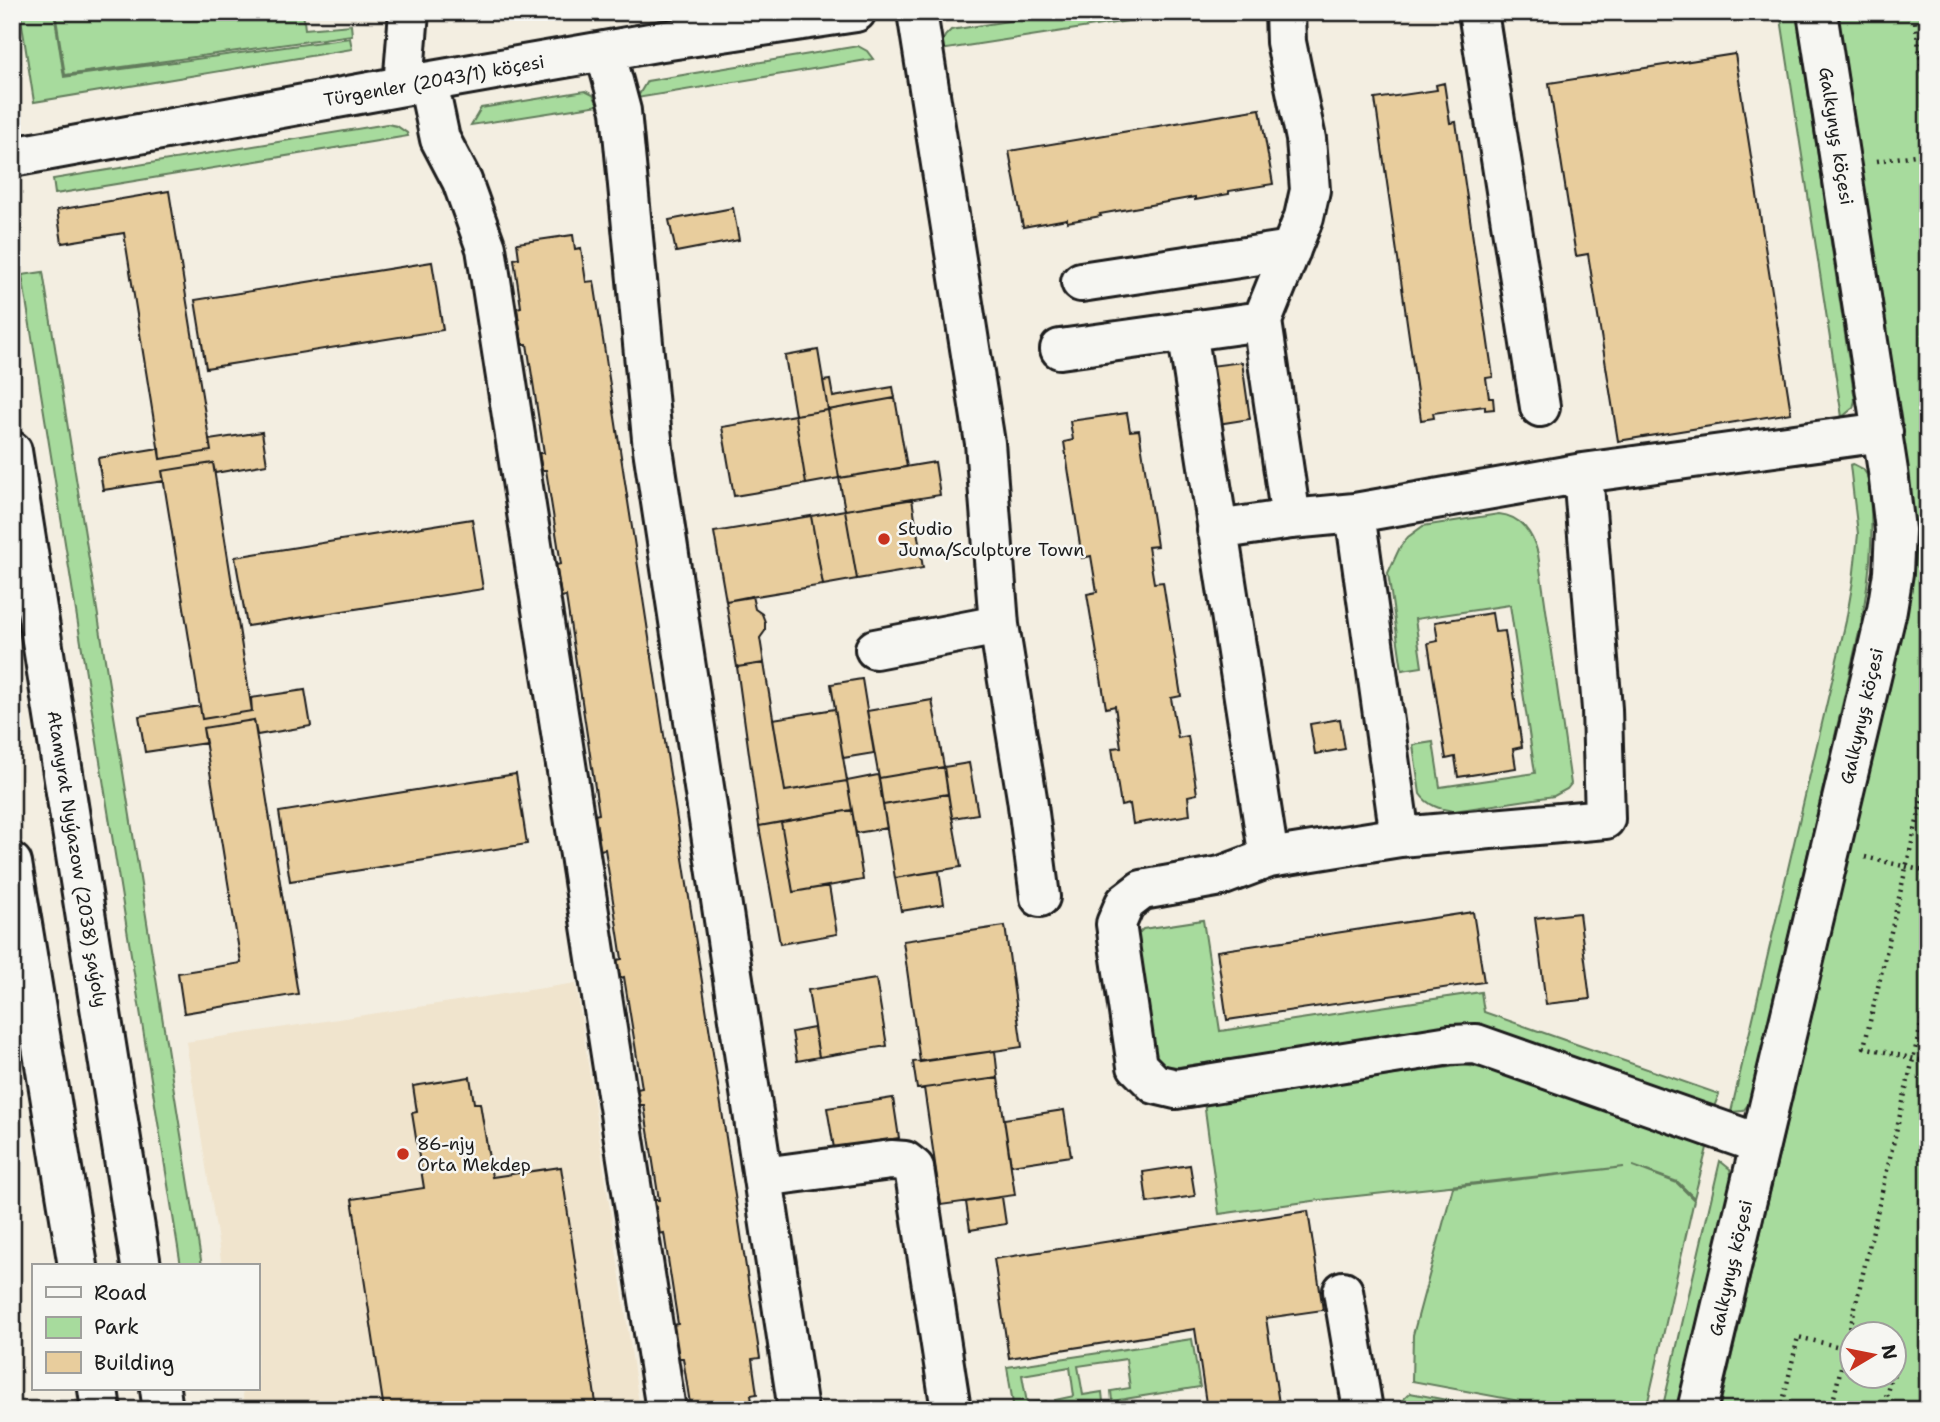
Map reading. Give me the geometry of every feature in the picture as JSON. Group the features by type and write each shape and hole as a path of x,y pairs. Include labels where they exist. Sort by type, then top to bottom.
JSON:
{"street":[{"path":"409,12 416,84 462,181 486,247 666,1410"},
{"name":"Türgenler (2043/1) köçesi","path":"12,157 606,51 654,27 856,12"},
{"path":"917,12 985,443 999,625 1040,897"},
{"path":"1285,12 1286,42 1306,139 1310,190 1304,217 1262,321 1291,519"},
{"path":"1478,12 1540,407"},
{"name":"Galkynyş köçesi","path":"1697,1410 1887,610 1893,573 1895,530 1883,432 1817,12"},
{"path":"606,51 621,111 653,449 798,1410"},
{"path":"1081,282 1291,250"},
{"path":"1060,349 1262,321"},
{"path":"1187,331 1269,858"},
{"path":"1217,530 1355,513 1583,473 1883,432"},
{"name":"Atamyrat Nyýazow (2038) şaýoly","path":"12,451 141,1264"},
{"path":"1583,473 1602,709 1605,819 1400,838 1269,858 1221,876 1142,890 1125,903 1116,924 1137,1066 1155,1084 1176,1089 1450,1045 1476,1044 1760,1143"},
{"path":"1355,513 1400,838"},
{"path":"876,649 999,625"},
{"path":"12,863 16,912 78,1264"},
{"path":"763,1177 891,1160 905,1161 914,1168 951,1410"},
{"path":"1343,1291 1363,1410"},
{"path":"97,1390 101,1410"},
{"path":"160,1390 163,1410"}],"path":[{"path":"1928,13 1914,15 1928,105"},
{"path":"12,63 22,61"},
{"path":"1874,161 1928,153"},
{"path":"1928,774 1864,1047 1928,1062"},
{"path":"1861,856 1924,871"},
{"path":"1928,862 1923,878 1928,895"},
{"path":"1852,1320 1928,995"},
{"path":"1781,1410 1798,1336 1839,1346"},
{"path":"1832,1410 1839,1379"},
{"path":"1883,1410 1888,1390"}],"shaded area":[{"name":"86-njy Orta Mekdep","path":"576,983 640,1410 245,1410 242,1390 259,1390 259,1264 222,1264 186,1042"}],"green space":[{"path":"20,12 54,12 64,77 350,38 352,49 34,102"},
{"path":"55,12 303,12 305,29 351,25 352,35 65,75"},
{"path":"1067,12 1186,12 940,50 945,36 951,30"},
{"path":"1780,12 1796,12 1855,400 1853,408 1842,417"},
{"path":"1836,12 1928,12 1928,1410 1719,1410 1890,682 1904,608 1910,557 1911,506"},
{"path":"858,46 867,51 873,59 637,98 647,81"},
{"path":"585,91 593,95 599,105 471,125 481,108"},
{"path":"387,124 397,126 408,136 55,194 53,179"},
{"path":"43,272 202,1264 181,1264 22,275"},
{"path":"1850,465 1863,469 1867,475 1871,513 1869,568 1861,624 1750,1102 1743,1111 1731,1112 1846,621 1858,534"},
{"path":"1499,514 1514,518 1525,527 1538,554 1571,784 1554,796 1454,811 1431,804 1420,794 1413,745 1433,742 1440,787 1535,773 1510,605 1415,619 1422,667 1402,670 1388,573 1400,547 1423,526"},
{"path":"1203,920 1220,1031 1481,992 1484,1012 1719,1094 1714,1107 1475,1023 1178,1067 1166,1066 1153,1060 1134,938 1143,929"},
{"path":"1464,1065 1493,1070 1681,1136 1707,1148 1694,1198 1678,1182 1633,1166 1677,1183 1694,1200 1646,1410 1568,1410 1412,1381 1413,1335 1453,1187 1624,1167 1320,1200 1219,1214 1204,1102"},
{"path":"1720,1161 1730,1169 1732,1179 1679,1410 1662,1410"},
{"path":"1192,1339 1200,1387 1112,1401 1111,1391 1130,1388 1126,1359 1078,1366 1083,1395 1102,1392 1103,1402 1056,1409 1055,1400 1074,1396 1070,1367 1022,1375 1027,1403 1046,1401 1047,1410 1014,1410 1007,1367"},
{"path":"1410,1393 1499,1410 1392,1410"}],"building":[{"path":"1735,54 1791,413 1618,441 1588,254 1576,256 1549,83"},
{"path":"1444,83 1450,123 1456,122 1493,377 1486,378 1494,409 1485,410 1485,406 1433,413 1434,418 1421,420 1375,99 1437,90 1436,85"},
{"path":"1260,109 1273,184 1195,200 1195,197 1067,222 1067,219 1023,227 1009,151"},
{"path":"169,191 211,451 160,459 124,233 62,243 57,210"},
{"path":"733,208 739,240 676,252 669,220"},
{"path":"573,235 575,249 581,248 586,282 594,281 760,1358 752,1359 757,1394 751,1395 753,1408 744,1410 696,1410 695,1403 690,1404 683,1358 678,1358 673,1325 678,1324 664,1233 659,1234 654,1200 659,1200 644,1105 639,1105 637,1089 642,1088 624,977 620,978 617,960 622,959 605,849 600,850 595,815 599,814 566,596 561,597 556,565 561,564 546,470 542,470 539,453 544,453 527,344 522,344 517,308 521,307 514,259 519,258 517,243"},
{"path":"432,262 443,330 206,368 195,300"},
{"path":"818,350 828,410 795,415 785,356"},
{"path":"1242,362 1250,419 1211,425 1202,367"},
{"path":"830,380 833,397 893,387 895,398 828,410 823,381"},
{"path":"895,398 907,467 839,478 828,410"},
{"path":"828,410 839,478 806,484 795,415"},
{"path":"1127,413 1130,431 1139,430 1157,546 1148,547 1154,583 1163,582 1181,696 1171,698 1178,738 1188,736 1197,794 1188,796 1190,815 1133,824 1130,804 1121,806 1112,748 1121,747 1115,706 1106,708 1087,594 1097,592 1091,556 1082,558 1064,442 1073,440 1070,421"},
{"path":"795,415 806,484 734,496 722,427"},
{"path":"262,432 267,464 215,473 213,463 162,471 164,481 103,490 98,458 159,448 160,459 211,451 209,440"},
{"path":"935,462 940,495 845,510 839,478"},
{"path":"213,463 252,711 202,719 162,471"},
{"name":"Studio Juma/Sculpture Town","path":"912,499 923,568 857,579 845,510"},
{"path":"845,510 857,579 823,585 811,516"},
{"path":"811,516 823,585 726,601 714,532"},
{"path":"472,519 483,589 247,626 235,557"},
{"path":"752,596 755,609 762,614 765,622 765,631 760,638 764,663 737,667 726,601"},
{"path":"1492,613 1495,632 1505,631 1522,747 1513,749 1516,768 1458,777 1455,757 1446,759 1428,643 1438,641 1435,622"},
{"path":"764,663 785,791 847,781 852,810 759,826 737,667"},
{"path":"862,679 874,753 843,758 831,684"},
{"path":"305,690 311,726 257,735 254,720 203,728 206,743 145,752 139,716 200,706 202,719 252,711 251,698"},
{"path":"932,700 944,767 879,778 867,711"},
{"path":"835,709 847,781 785,791 773,719"},
{"path":"1340,719 1345,749 1315,754 1310,724"},
{"path":"254,720 298,994 184,1013 178,973 241,963 203,728"},
{"path":"969,763 978,814 952,818 944,767"},
{"path":"944,767 948,794 883,805 879,778"},
{"path":"516,774 527,844 290,881 279,812"},
{"path":"878,775 887,828 856,833 847,781"},
{"path":"948,794 961,867 895,878 883,805"},
{"path":"852,810 863,880 793,892 781,822"},
{"path":"781,822 793,892 829,886 837,934 780,944 759,826"},
{"path":"939,871 944,904 901,911 895,878"},
{"path":"1473,912 1484,982 1227,1020 1217,951"},
{"path":"1579,913 1590,999 1546,1004 1535,918"},
{"path":"1005,926 1022,1047 920,1062 903,941"},
{"path":"876,979 887,1046 819,1057 808,990"},
{"path":"814,1028 819,1057 797,1061 792,1032"},
{"path":"995,1051 998,1078 917,1089 913,1062"},
{"path":"470,1077 474,1103 480,1103 492,1177 561,1167 597,1410 384,1410 352,1199 424,1188 412,1113 417,1112 413,1086"},
{"path":"998,1078 1015,1195 941,1205 924,1088"},
{"path":"893,1098 899,1138 834,1148 827,1108"},
{"path":"1064,1110 1071,1156 1011,1165 1004,1119"},
{"path":"1190,1165 1195,1196 1147,1203 1143,1172"},
{"path":"1002,1197 1006,1224 970,1230 966,1202"},
{"path":"1308,1211 1323,1310 1266,1318 1280,1410 1207,1410 1195,1329 1009,1358 994,1259"}],"place":[{"name":"Studio Juma/Sculpture Town","path":"884,539"},
{"name":"86-njy Orta Mekdep","path":"403,1154"}]}
